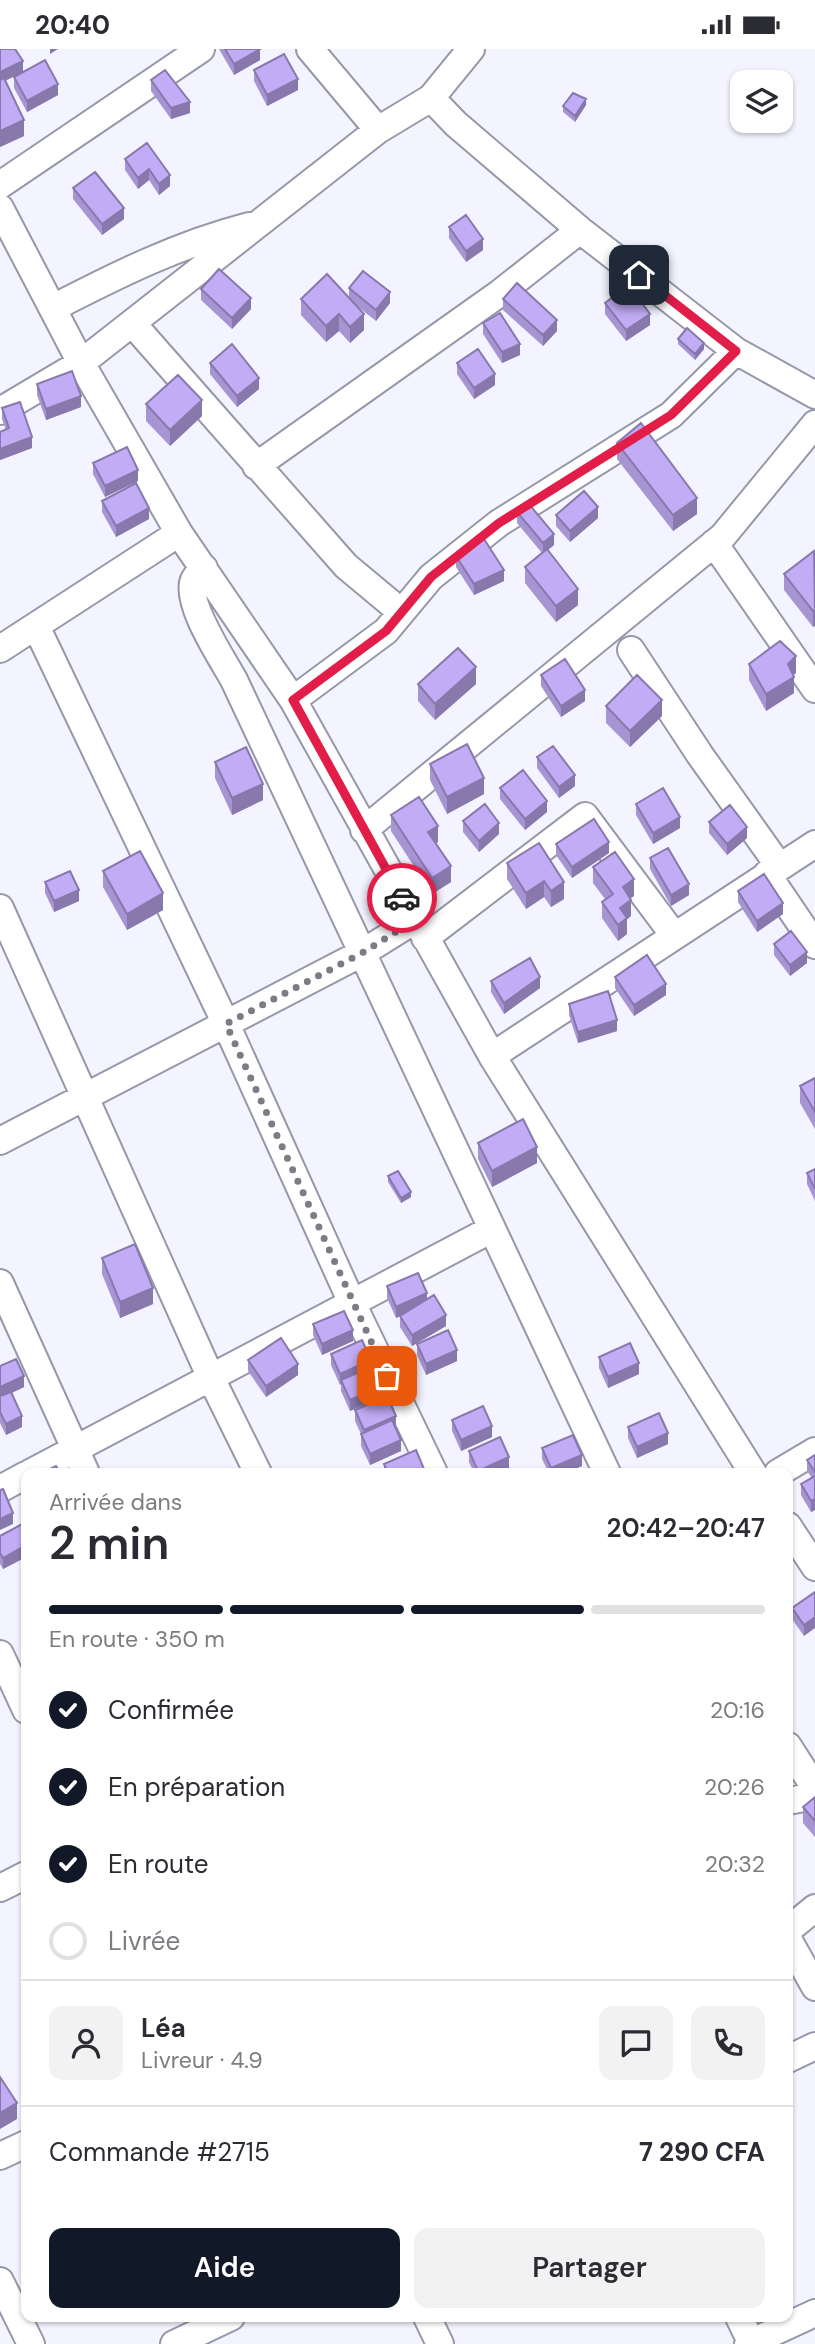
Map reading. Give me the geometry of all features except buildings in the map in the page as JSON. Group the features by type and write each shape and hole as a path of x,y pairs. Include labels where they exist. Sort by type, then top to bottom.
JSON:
{"street":[{"path":"0,185 201,49"},
{"path":"310,49 378,130"},
{"path":"0,411 81,363 378,130 431,99 471,49"},
{"path":"431,99 456,124 580,230 736,351 815,395"},
{"path":"0,208 8,243 53,308 81,363 179,533 293,700 492,1056 750,1468"},
{"path":"53,308 199,238 257,224"},
{"path":"256,466 500,293 580,230"},
{"path":"132,323 346,566 400,611"},
{"path":"293,700 386,631 431,577 499,523 671,415 736,351"},
{"path":"365,830 714,543 815,424"},
{"path":"0,649 179,533"},
{"path":"714,543 815,689"},
{"path":"204,568 193,581 192,596 197,610 240,693 605,1468"},
{"path":"36,626 226,1024 352,1303 432,1468"},
{"path":"631,650 773,870 815,945"},
{"path":"0,1141 362,953 420,929 586,816 673,934"},
{"path":"492,1056 673,934 815,843"},
{"path":"0,908 211,1378 256,1468"},
{"path":"54,1468 80,1462 211,1378 492,1229"},
{"path":"0,1283 80,1462"},
{"path":"786,1468 815,1451"},
{"path":"0,1489 21,1478"},
{"path":"793,1534 815,1567"},
{"path":"0,1654 21,1699"},
{"path":"793,1754 815,1788"},
{"path":"793,1800 815,1796"},
{"path":"0,1888 21,1878"},
{"path":"793,1926 815,1908"},
{"path":"793,1948 815,1987"},
{"path":"793,2057 815,2046"},
{"path":"0,2156 21,2146"},
{"path":"0,2281 31,2344"},
{"path":"740,2322 751,2344 815,2313"},
{"path":"174,2344 220,2322"},
{"path":"429,2322 440,2344"}],"way so far":[{"path":"387,1376 226,1024 362,953 415,920 402,898"}],"route":[{"path":"402,898 293,700 331,675 386,631 412,596 431,577 499,523 671,415 736,351 639,275"}]}
